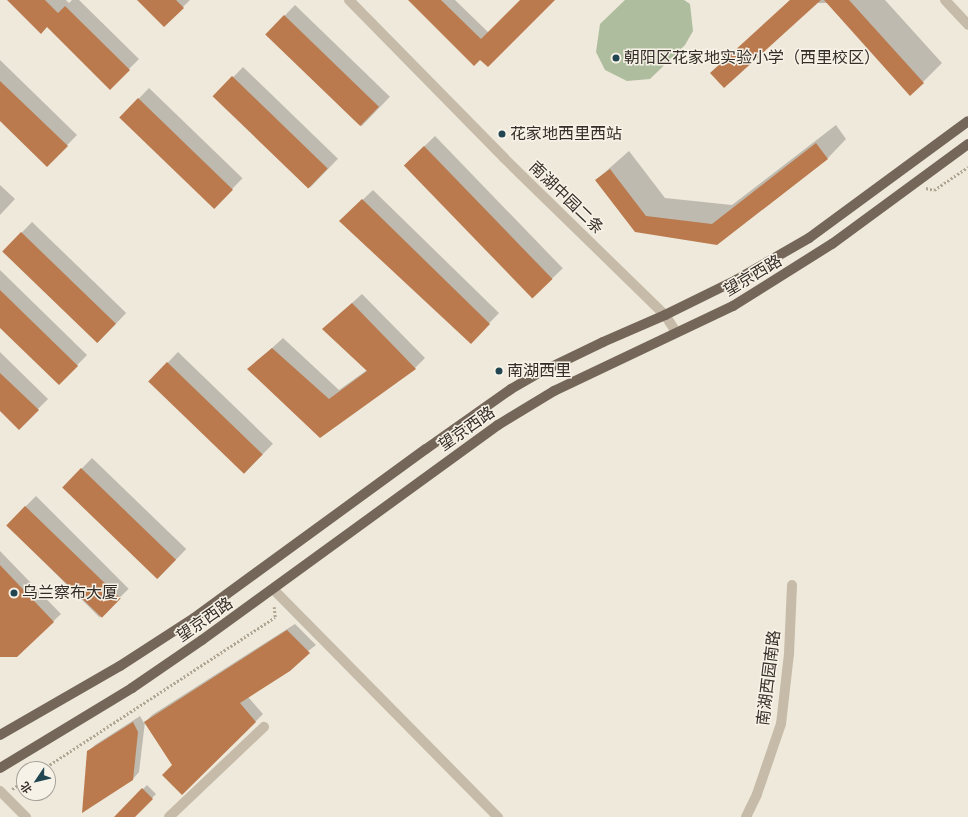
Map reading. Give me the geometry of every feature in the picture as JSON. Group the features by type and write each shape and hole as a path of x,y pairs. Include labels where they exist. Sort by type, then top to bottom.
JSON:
{"main road":[{"name":"望京西路","path":"0,735 120,666 194,618 432,444 511,389 541,372 596,345 665,315 736,280 809,238 968,121"},
{"name":"望京西路","path":"0,768 132,688 274,590 498,425 554,391 733,306 832,244 968,144"}],"street":[{"name":"南湖中园二条","path":"349,0 504,158 665,315 676,332"},
{"path":"945,0 968,25"},
{"name":"南湖西园南路","path":"746,817 756,794 781,724 789,654 792,584"},
{"path":"274,590 498,817"},
{"path":"169,817 264,727"},
{"path":"0,791 26,817"}],"path":[{"path":"913,184 934,190 968,167"},
{"path":"55,761 275,617 274,590"}],"green space":[{"path":"625,0 684,0 690,4 693,31 685,45 650,79 627,81 605,70 596,52 600,24"}],"building":[{"path":"7,0 45,0 58,13 65,6 130,70 110,90 47,27 41,34"},
{"path":"137,0 176,0 184,8 164,27"},
{"path":"408,0 441,0 481,39 520,0 555,0 488,67 480,60 474,66"},
{"path":"790,0 821,0 724,88 710,73"},
{"path":"824,0 849,0 924,83 910,96"},
{"path":"284,15 379,107 360,126 265,34"},
{"path":"232,76 328,168 308,189 213,96"},
{"path":"0,81 68,146 47,167 0,121"},
{"path":"138,98 233,190 214,209 119,117"},
{"path":"816,143 828,159 717,245 635,232 595,180 610,169 646,216 712,224"},
{"path":"424,146 553,279 532,299 404,165"},
{"path":"362,199 490,324 471,344 339,221"},
{"path":"21,232 116,324 97,343 2,251"},
{"path":"0,290 78,366 59,385 0,328"},
{"path":"352,303 416,369 320,438 247,369 272,348 329,399 367,371 322,329"},
{"path":"167,362 263,454 244,474 148,381"},
{"path":"0,373 39,410 19,430 0,411"},
{"path":"81,468 176,560 157,579 62,487"},
{"path":"25,506 121,598 102,618 6,525"},
{"name":"乌兰察布大厦","path":"0,565 54,622 17,657 0,657"},
{"path":"287,630 310,653 290,671 240,703 256,722 182,795 162,775 172,765 144,722"},
{"path":"133,722 138,732 133,780 82,813 87,751"},
{"path":"142,788 153,799 135,817 114,817"}],"place":[{"name":"朝阳区花家地实验小学（西里校区）","path":"616,58"},
{"name":"花家地西里西站","path":"502,134"},
{"name":"南湖西里","path":"499,371"},
{"name":"乌兰察布大厦","path":"14,593"}]}
